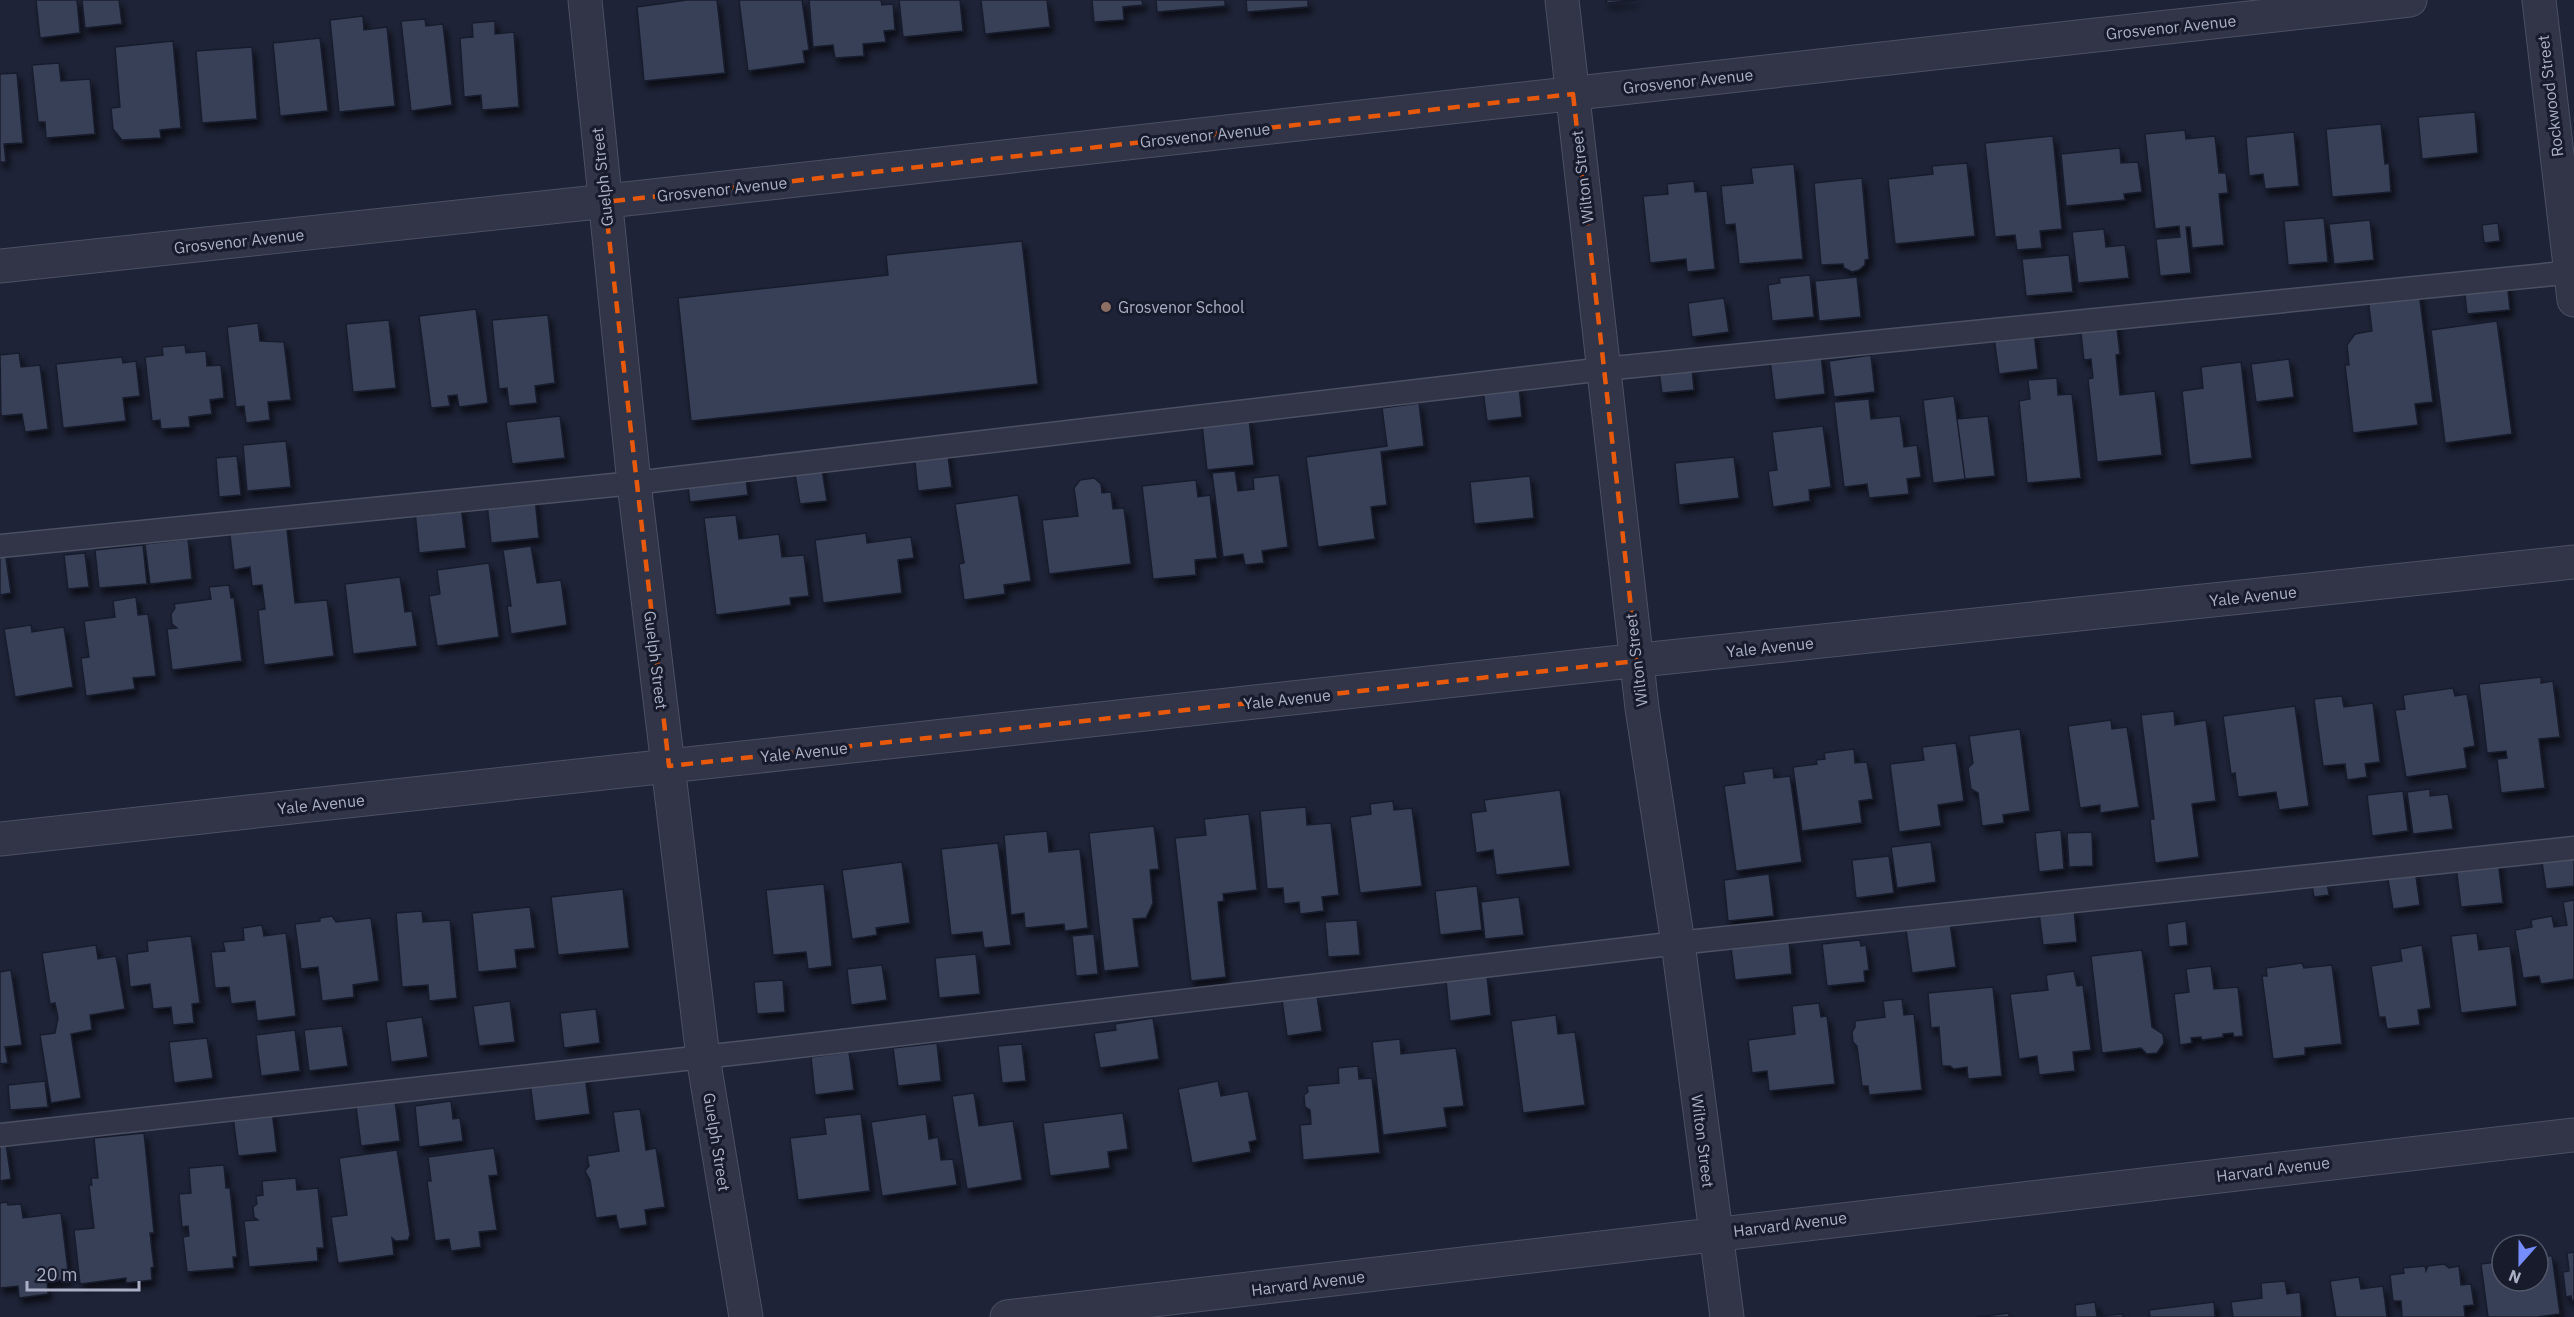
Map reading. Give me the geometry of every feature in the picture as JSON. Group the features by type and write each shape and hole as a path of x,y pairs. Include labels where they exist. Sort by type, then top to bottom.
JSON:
{"street":[{"name":"Guelph Street","path":"585,0 634,483 703,1057 746,1317"},
{"name":"Wilton Street","path":"1562,0 1642,708 1678,943 1727,1317"},
{"name":"Grosvenor Avenue","path":"0,266 604,202 2410,0"},
{"name":"Rockwood Street","path":"2539,0 2573,281"},
{"name":"Yale Avenue","path":"0,839 1637,661 2574,562"},
{"name":"Harvard Avenue","path":"1007,1317 2574,1135"}],"lane":[{"path":"0,546 634,483 1604,369 2573,281"},
{"path":"0,1135 703,1057 1678,943 2574,848"}],"highlighted area":[{"path":"1573,94 1637,661 669,766 605,202"}],"building":[{"path":"36,0 77,0 80,33 40,38"},
{"path":"82,0 119,0 122,24 85,28"},
{"path":"687,0 717,0 725,73 644,81 637,7"},
{"path":"739,0 802,0 809,50 803,51 805,63 748,71"},
{"path":"809,0 881,0 882,5 893,4 895,30 884,31 886,42 863,44 864,56 835,58 833,45 813,47"},
{"path":"899,0 960,0 963,31 903,37"},
{"path":"981,0 1047,0 1050,27 985,34"},
{"path":"1092,0 1142,0 1143,5 1123,7 1124,20 1094,22"},
{"path":"1156,0 1225,0 1225,6 1157,12"},
{"path":"1246,0 1308,0 1308,7 1247,12"},
{"path":"1606,0 1637,0 1607,3"},
{"path":"363,16 364,30 387,27 395,106 339,112 330,20"},
{"path":"425,19 426,26 443,24 452,105 411,111 401,21"},
{"path":"495,21 495,34 514,32 519,107 482,110 481,95 464,97 460,38 473,37 472,23"},
{"path":"320,38 328,111 280,116 273,43"},
{"path":"173,41 181,128 160,130 161,138 122,140 113,129 111,108 120,107 115,47"},
{"path":"252,47 257,119 202,123 196,51"},
{"path":"59,63 61,81 90,79 95,134 46,138 45,122 38,122 32,65"},
{"path":"17,73 23,143 4,144 6,162 0,162 0,74"},
{"path":"2475,112 2478,153 2422,159 2418,117"},
{"path":"2381,124 2385,164 2389,163 2391,192 2332,197 2326,129"},
{"path":"2185,130 2186,139 2215,136 2219,173 2226,173 2228,193 2219,194 2224,245 2192,248 2190,227 2186,227 2191,273 2160,276 2156,239 2180,237 2179,226 2155,229 2145,134"},
{"path":"2294,132 2299,186 2265,189 2263,174 2249,176 2246,137"},
{"path":"2053,136 2062,229 2040,231 2042,248 2017,250 2015,235 1995,237 1985,143"},
{"path":"2120,148 2121,163 2138,162 2142,192 2124,194 2125,200 2066,206 2061,154"},
{"path":"1967,163 1975,236 1895,244 1888,179 1933,174 1932,166"},
{"path":"1794,164 1803,259 1739,264 1735,224 1725,225 1721,186 1753,183 1751,168"},
{"path":"1862,178 1869,259 1865,260 1865,265 1859,270 1852,272 1844,268 1843,264 1821,265 1814,183"},
{"path":"1694,181 1695,192 1707,191 1715,269 1687,272 1686,259 1650,263 1643,196 1668,194 1667,184"},
{"path":"2324,218 2328,262 2288,265 2284,221"},
{"path":"2370,220 2374,260 2334,264 2329,224"},
{"path":"2498,223 2500,241 2484,243 2482,225"},
{"path":"2104,229 2106,247 2125,245 2129,278 2078,283 2072,232"},
{"path":"1022,241 1038,384 691,421 678,298 888,275 886,255"},
{"path":"2069,255 2073,292 2026,296 2022,259"},
{"path":"1810,275 1814,317 1772,321 1768,285 1780,283 1779,278"},
{"path":"1857,277 1861,317 1819,321 1815,281"},
{"path":"2507,281 2510,310 2467,314 2464,285"},
{"path":"2419,292 2433,402 2415,404 2418,425 2353,433 2345,365 2349,365 2347,345 2355,334 2372,331 2368,299"},
{"path":"1724,298 1729,332 1692,337 1688,303"},
{"path":"476,309 488,403 459,407 457,395 448,396 450,406 431,408 419,316"},
{"path":"548,315 555,383 535,386 537,403 509,406 507,388 499,389 492,320"},
{"path":"389,320 396,388 353,392 346,324"},
{"path":"2116,321 2120,354 2116,355 2120,395 2155,391 2162,455 2097,462 2088,379 2093,378 2091,359 2084,360 2080,325"},
{"path":"2497,321 2512,434 2445,443 2431,330"},
{"path":"258,323 260,341 284,342 291,400 268,402 270,420 246,423 244,406 236,407 227,327"},
{"path":"2034,332 2038,369 1999,374 1994,337"},
{"path":"185,345 186,353 206,351 207,366 221,365 224,398 210,400 212,414 189,417 190,427 161,429 160,420 152,421 145,357 163,355 162,347"},
{"path":"19,353 21,367 40,365 48,429 25,432 22,414 1,416 0,355"},
{"path":"1821,354 1825,394 1775,400 1770,360"},
{"path":"1871,355 1875,392 1834,397 1829,361"},
{"path":"122,357 123,363 136,361 140,396 123,398 126,421 63,428 56,364"},
{"path":"2289,359 2294,397 2256,402 2251,364"},
{"path":"2241,362 2252,458 2190,465 2182,391 2203,388 2201,367"},
{"path":"1692,368 1694,390 1662,393 1659,371"},
{"path":"2057,378 2058,395 2072,394 2081,478 2027,483 2019,401 2030,399 2028,380"},
{"path":"1519,386 1522,417 1487,421 1483,390"},
{"path":"1954,396 1965,479 1933,483 1923,400"},
{"path":"1869,399 1871,419 1900,416 1904,447 1917,445 1921,477 1907,479 1909,494 1869,498 1867,484 1844,487 1834,402"},
{"path":"1419,403 1424,446 1381,452 1387,505 1371,507 1375,539 1318,547 1306,457 1387,446 1382,408"},
{"path":"560,416 565,458 512,464 506,422"},
{"path":"1988,416 1995,476 1965,479 1957,419"},
{"path":"1249,419 1254,465 1207,470 1202,424"},
{"path":"1823,426 1831,487 1809,490 1810,501 1773,507 1768,471 1777,470 1772,432"},
{"path":"286,441 291,487 247,491 243,445"},
{"path":"947,449 952,487 918,491 914,453"},
{"path":"237,456 241,495 219,497 216,458"},
{"path":"1734,457 1739,498 1679,505 1675,463"},
{"path":"821,464 827,501 800,504 794,468"},
{"path":"1235,471 1238,491 1254,489 1253,478 1279,475 1288,547 1262,551 1264,563 1245,565 1243,554 1223,557 1212,473"},
{"path":"745,473 748,495 690,502 687,479"},
{"path":"1530,476 1534,518 1474,524 1470,482"},
{"path":"1094,478 1101,484 1102,493 1111,492 1113,509 1124,508 1131,564 1049,574 1042,520 1078,516 1074,488 1080,480"},
{"path":"1196,480 1198,497 1210,495 1217,558 1195,560 1196,575 1153,579 1142,486"},
{"path":"1018,495 1031,581 1004,585 1005,594 964,600 959,564 964,563 955,504"},
{"path":"535,498 539,538 491,543 487,503"},
{"path":"461,506 466,548 419,553 415,511"},
{"path":"736,515 739,539 779,534 782,557 804,555 809,596 790,598 791,605 716,615 704,518"},
{"path":"286,521 295,603 327,600 334,656 264,665 258,610 265,609 262,585 252,586 250,567 234,570 229,527"},
{"path":"866,533 867,543 911,537 914,558 898,560 902,593 823,603 815,540"},
{"path":"188,539 192,579 150,584 145,544"},
{"path":"143,545 147,584 99,588 95,550"},
{"path":"531,546 537,583 561,580 567,625 511,634 507,606 511,606 503,550"},
{"path":"0,551 5,551 11,593 0,595"},
{"path":"85,553 89,587 68,589 64,555"},
{"path":"489,563 499,637 437,646 429,596 440,594 437,570"},
{"path":"400,577 405,612 412,611 417,646 353,654 345,584"},
{"path":"229,585 231,598 234,598 242,661 172,670 167,629 177,628 172,624 171,614 175,608 174,604 211,599 209,587"},
{"path":"136,597 138,615 148,614 156,676 133,678 135,689 86,696 81,658 89,657 84,621 115,617 113,601"},
{"path":"31,625 32,632 64,627 73,687 15,697 4,629"},
{"path":"2541,677 2541,683 2553,681 2560,737 2539,739 2545,788 2501,793 2497,759 2507,758 2506,751 2487,753 2479,684"},
{"path":"2453,688 2455,696 2467,694 2475,746 2464,748 2467,768 2406,777 2395,710 2405,709 2403,695"},
{"path":"2342,696 2344,707 2373,703 2380,762 2365,764 2367,777 2347,780 2345,764 2323,766 2314,699"},
{"path":"2295,706 2309,806 2279,810 2276,792 2238,797 2235,773 2231,774 2223,716"},
{"path":"2174,711 2175,725 2206,720 2216,801 2192,804 2199,857 2155,863 2150,819 2154,819 2141,715"},
{"path":"2111,720 2112,729 2127,727 2139,807 2100,813 2100,805 2080,808 2068,726"},
{"path":"2020,729 2030,811 2003,815 2004,823 1982,826 1978,793 1971,789 1968,768 1973,763 1969,736"},
{"path":"1956,743 1964,801 1938,805 1941,826 1899,832 1890,764 1924,760 1922,747"},
{"path":"1854,749 1855,763 1867,762 1873,799 1859,801 1862,823 1802,831 1793,767 1817,764 1816,760 1825,759 1824,753"},
{"path":"1773,768 1774,778 1790,776 1802,862 1736,871 1724,786 1745,783 1743,772"},
{"path":"2430,789 2430,796 2448,794 2453,829 2413,834 2407,792"},
{"path":"1560,790 1570,866 1496,875 1493,850 1476,853 1471,813 1486,811 1484,800"},
{"path":"2403,791 2408,831 2372,836 2367,795"},
{"path":"1393,801 1394,810 1412,808 1422,886 1360,893 1350,817 1371,814 1370,804"},
{"path":"1306,807 1307,825 1331,823 1339,895 1322,897 1324,911 1300,914 1299,902 1284,904 1283,888 1267,889 1260,811"},
{"path":"1249,814 1257,890 1223,894 1224,901 1218,902 1226,977 1191,981 1175,838 1206,835 1204,819"},
{"path":"1154,826 1159,869 1150,870 1153,903 1146,918 1133,919 1139,967 1104,971 1089,833"},
{"path":"2061,830 2064,869 2039,872 2035,833"},
{"path":"1047,831 1049,852 1080,849 1088,928 1065,931 1064,924 1025,928 1024,913 1011,915 1004,835"},
{"path":"2092,832 2093,866 2069,867 2067,833"},
{"path":"1931,842 1936,882 1897,888 1891,847"},
{"path":"998,843 1011,945 984,948 982,932 951,935 941,849"},
{"path":"2574,851 2574,886 2546,889 2541,855"},
{"path":"1889,856 1894,893 1856,898 1852,860"},
{"path":"2498,861 2503,903 2461,907 2456,866"},
{"path":"902,862 910,923 876,928 877,935 852,939 842,870"},
{"path":"2415,870 2420,905 2393,909 2387,873"},
{"path":"1769,874 1774,916 1728,921 1724,880"},
{"path":"2327,883 2329,895 2314,897 2312,886"},
{"path":"824,884 832,966 808,969 806,952 773,955 766,890"},
{"path":"1477,886 1482,930 1440,935 1435,891"},
{"path":"623,889 629,948 558,955 551,897"},
{"path":"1519,897 1524,935 1485,939 1481,902"},
{"path":"2574,900 2574,979 2541,984 2539,976 2523,978 2515,930 2532,927 2531,920 2552,916 2554,927 2567,925 2563,902"},
{"path":"530,907 535,948 515,950 517,968 478,972 472,913"},
{"path":"2074,909 2077,942 2043,945 2039,913"},
{"path":"422,911 423,922 450,920 457,998 429,1001 428,985 402,987 396,913"},
{"path":"332,916 336,922 371,918 379,981 353,985 354,997 322,1001 318,967 301,969 295,924 320,921 320,918"},
{"path":"1357,920 1360,955 1328,957 1325,922"},
{"path":"2186,921 2188,945 2169,947 2167,924"},
{"path":"1950,923 1956,967 1912,973 1906,929"},
{"path":"262,925 264,936 286,933 296,1016 257,1021 255,1001 231,1004 229,987 215,988 211,952 225,951 223,942 244,940 243,928"},
{"path":"2477,933 2479,950 2510,946 2517,1006 2461,1013 2451,936"},
{"path":"1094,934 1098,974 1076,976 1072,936"},
{"path":"191,936 200,1003 192,1004 194,1023 173,1025 171,1007 153,1009 150,984 130,987 127,954 148,951 147,941"},
{"path":"1860,940 1861,946 1866,945 1869,970 1864,971 1865,982 1827,986 1822,944"},
{"path":"1789,941 1792,974 1735,980 1731,948"},
{"path":"96,945 98,959 116,956 125,1009 90,1015 92,1030 71,1034 81,1098 51,1103 40,1035 55,1033 58,1018 55,1003 50,1004 42,953"},
{"path":"2422,945 2431,1008 2418,1010 2420,1025 2387,1029 2385,1017 2379,1017 2371,966 2402,961 2400,949"},
{"path":"2142,950 2152,1027 2163,1034 2164,1043 2157,1053 2147,1054 2141,1048 2102,1053 2091,956"},
{"path":"976,954 980,994 939,998 935,958"},
{"path":"2302,963 2304,968 2332,965 2342,1044 2305,1048 2305,1055 2273,1059 2262,976 2267,976 2266,968"},
{"path":"882,965 887,1000 851,1005 847,969"},
{"path":"2211,966 2214,989 2238,987 2243,1036 2234,1037 2233,1033 2202,1040 2201,1037 2191,1038 2192,1043 2180,1045 2174,994 2189,992 2186,969"},
{"path":"11,970 22,1045 5,1047 8,1063 0,1064 0,972"},
{"path":"2074,971 2077,986 2083,985 2091,1050 2073,1052 2075,1071 2039,1075 2037,1056 2019,1059 2010,994 2048,990 2046,975"},
{"path":"1487,976 1491,1015 1450,1021 1446,981"},
{"path":"783,980 785,1012 757,1014 754,982"},
{"path":"1993,987 2002,1076 1968,1079 1967,1067 1954,1069 1950,1066 1942,1066 1939,1027 1931,1028 1928,993"},
{"path":"1317,996 1322,1031 1287,1036 1282,1000"},
{"path":"1902,999 1904,1015 1914,1014 1922,1090 1869,1095 1868,1086 1862,1086 1857,1046 1853,1042 1852,1032 1855,1021 1885,1017 1883,1001"},
{"path":"510,1001 515,1042 479,1046 473,1006"},
{"path":"1819,1003 1821,1017 1827,1016 1835,1084 1769,1091 1767,1071 1752,1073 1748,1040 1795,1034 1792,1006"},
{"path":"596,1009 600,1043 564,1048 560,1013"},
{"path":"1556,1015 1558,1034 1575,1032 1585,1105 1523,1113 1511,1021"},
{"path":"422,1017 428,1057 391,1062 386,1022"},
{"path":"1153,1018 1159,1059 1100,1068 1094,1033 1116,1030 1115,1024"},
{"path":"342,1026 348,1066 309,1071 304,1030"},
{"path":"295,1030 300,1071 261,1076 256,1035"},
{"path":"207,1038 213,1078 174,1083 169,1042"},
{"path":"1400,1039 1401,1054 1456,1048 1464,1106 1444,1108 1447,1127 1383,1135 1372,1042"},
{"path":"937,1043 941,1081 898,1086 893,1048"},
{"path":"1022,1044 1026,1081 1002,1083 998,1046"},
{"path":"849,1052 854,1090 815,1095 811,1057"},
{"path":"1358,1066 1359,1079 1372,1078 1380,1153 1303,1160 1300,1125 1311,1124 1310,1110 1305,1107 1304,1095 1308,1092 1307,1086 1339,1083 1338,1068"},
{"path":"585,1076 590,1114 535,1121 530,1082"},
{"path":"45,1081 48,1107 10,1110 8,1085"},
{"path":"1218,1081 1221,1096 1248,1091 1257,1140 1249,1142 1251,1152 1192,1163 1178,1089"},
{"path":"974,1093 979,1126 1013,1121 1022,1180 967,1189 952,1096"},
{"path":"395,1101 400,1141 361,1146 356,1106"},
{"path":"451,1101 453,1119 460,1118 463,1141 419,1147 415,1106"},
{"path":"640,1109 646,1150 656,1148 665,1207 645,1210 647,1225 619,1229 616,1215 596,1218 590,1180 585,1171 589,1166 587,1156 619,1151 613,1112"},
{"path":"272,1111 277,1152 238,1156 233,1116"},
{"path":"1123,1113 1128,1149 1108,1152 1110,1168 1050,1176 1043,1123"},
{"path":"861,1114 870,1191 798,1200 790,1138 826,1134 824,1118"},
{"path":"926,1114 929,1139 938,1137 941,1160 953,1159 957,1185 882,1196 871,1122"},
{"path":"144,1133 154,1233 150,1233 154,1267 151,1268 152,1280 126,1283 126,1278 80,1284 74,1230 94,1228 89,1185 92,1185 91,1178 98,1178 94,1138"},
{"path":"0,1144 6,1144 11,1179 0,1181"},
{"path":"494,1148 498,1175 489,1176 497,1230 479,1232 481,1247 451,1251 449,1239 435,1241 427,1181 431,1181 428,1157"},
{"path":"397,1150 410,1235 408,1240 396,1241 392,1238 394,1255 338,1263 331,1217 347,1215 339,1158"},
{"path":"224,1165 226,1188 230,1188 237,1257 233,1257 234,1268 187,1272 183,1237 189,1236 188,1226 182,1227 179,1194 191,1193 189,1168"},
{"path":"296,1178 297,1190 318,1188 324,1248 317,1248 318,1261 249,1267 244,1221 258,1220 254,1217 253,1207 257,1204 256,1196 263,1195 262,1181"},
{"path":"7,1202 8,1205 21,1204 23,1218 61,1213 69,1279 47,1282 48,1294 19,1298 18,1286 0,1288 0,1203"},
{"path":"2574,1252 2574,1300 2572,1301 2571,1296 2566,1297 2563,1272 2569,1271 2567,1253"},
{"path":"2550,1256 2552,1256 2560,1314 2537,1317 2488,1317 2481,1264 2490,1263 2490,1293 2550,1293"},
{"path":"2444,1264 2449,1268 2459,1266 2461,1285 2471,1284 2474,1305 2464,1306 2465,1317 2402,1317 2401,1301 2393,1301 2390,1275 2404,1273 2403,1268 2425,1266 2426,1271 2428,1266"},
{"path":"2359,1277 2361,1289 2383,1286 2387,1317 2336,1317 2330,1281"},
{"path":"2285,1281 2287,1294 2300,1292 2302,1317 2233,1317 2231,1302 2262,1298 2261,1283"},
{"path":"2095,1302 2097,1316 2123,1314 2123,1317 2076,1317 2075,1305"},
{"path":"2214,1302 2215,1317 2150,1317 2149,1310"},
{"path":"2009,1313 2009,1317 1977,1317"}],"place":[{"name":"Grosvenor School","path":"1106,307"}]}
